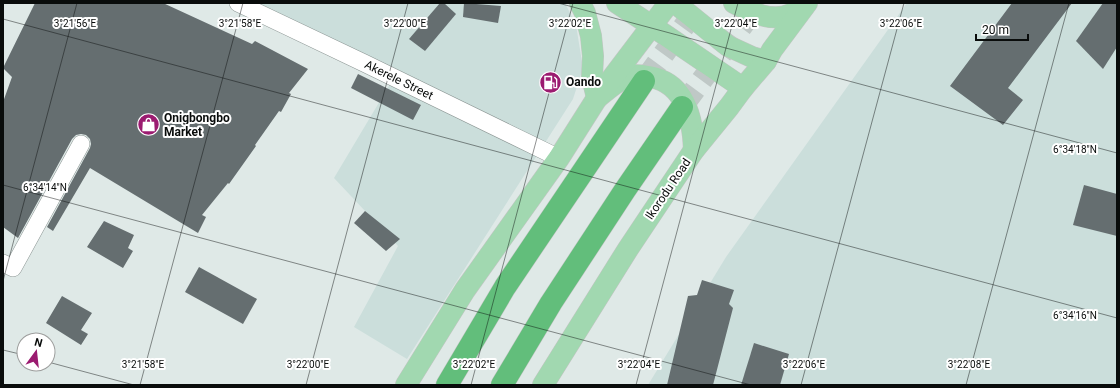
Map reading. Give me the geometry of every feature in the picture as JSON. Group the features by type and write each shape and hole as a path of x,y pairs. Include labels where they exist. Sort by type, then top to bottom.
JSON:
{"highway":[{"path":"447,385 505,287 644,80"},
{"path":"502,385 551,303 625,190 682,107"}],"main road":[{"path":"580,3 586,13 591,36 593,56 592,76 597,98"},
{"path":"617,3 743,88"},
{"path":"406,385 465,290 559,158 597,98 669,3"},
{"path":"675,3 728,46 752,58 766,61"},
{"path":"734,3 750,12 763,16 778,17 790,14 807,4"},
{"name":"Ikorodu Road","path":"543,385 628,248 694,150 766,61 772,50 807,4"},
{"path":"597,98 630,76 642,75 665,81 679,94 688,114 694,150"}],"street":[{"name":"Akerele Street","path":"238,3 559,158"},
{"path":"3,263 13,268 81,144"}],"shaded area":[{"path":"255,3 565,3 576,25 583,68 573,99 407,359 354,327 398,246 334,178 396,74"},
{"path":"907,3 1117,3 1117,385 648,385 726,257"}],"building":[{"name":"Onigbongbo Market","path":"35,3 163,3 252,44 255,41 308,69 289,93 291,94 281,112 279,111 229,184 228,183 202,215 206,217 198,233 90,168 53,231 47,227 90,148 90,139 86,135 81,134 76,135 72,139 18,238 3,227 3,102 12,77 3,68"},
{"path":"440,3 444,3 456,14 425,51 409,39"},
{"path":"464,3 501,6 498,23 463,17"},
{"path":"1012,3 1072,3 1008,88 1023,100 1003,125 950,86"},
{"path":"1103,3 1117,3 1117,47 1103,69 1076,41"},
{"path":"358,74 421,105 413,120 351,88"},
{"path":"1084,185 1117,194 1117,236 1073,225"},
{"path":"365,211 400,239 386,251 354,223"},
{"path":"104,221 134,235 128,248 133,251 123,268 87,247"},
{"path":"199,267 257,299 243,324 185,292"},
{"path":"702,280 734,290 729,304 733,308 713,385 667,385 688,296 697,295"},
{"path":"62,296 92,313 81,330 88,334 81,345 46,323"},
{"path":"754,343 789,354 780,385 741,385"}],"tunnel":[{"path":"644,81 701,3"},
{"path":"682,107 759,3"}],"place":[{"name":"Oando","path":"551,82"},
{"name":"Onigbongbo Market","path":"148,125"}]}
